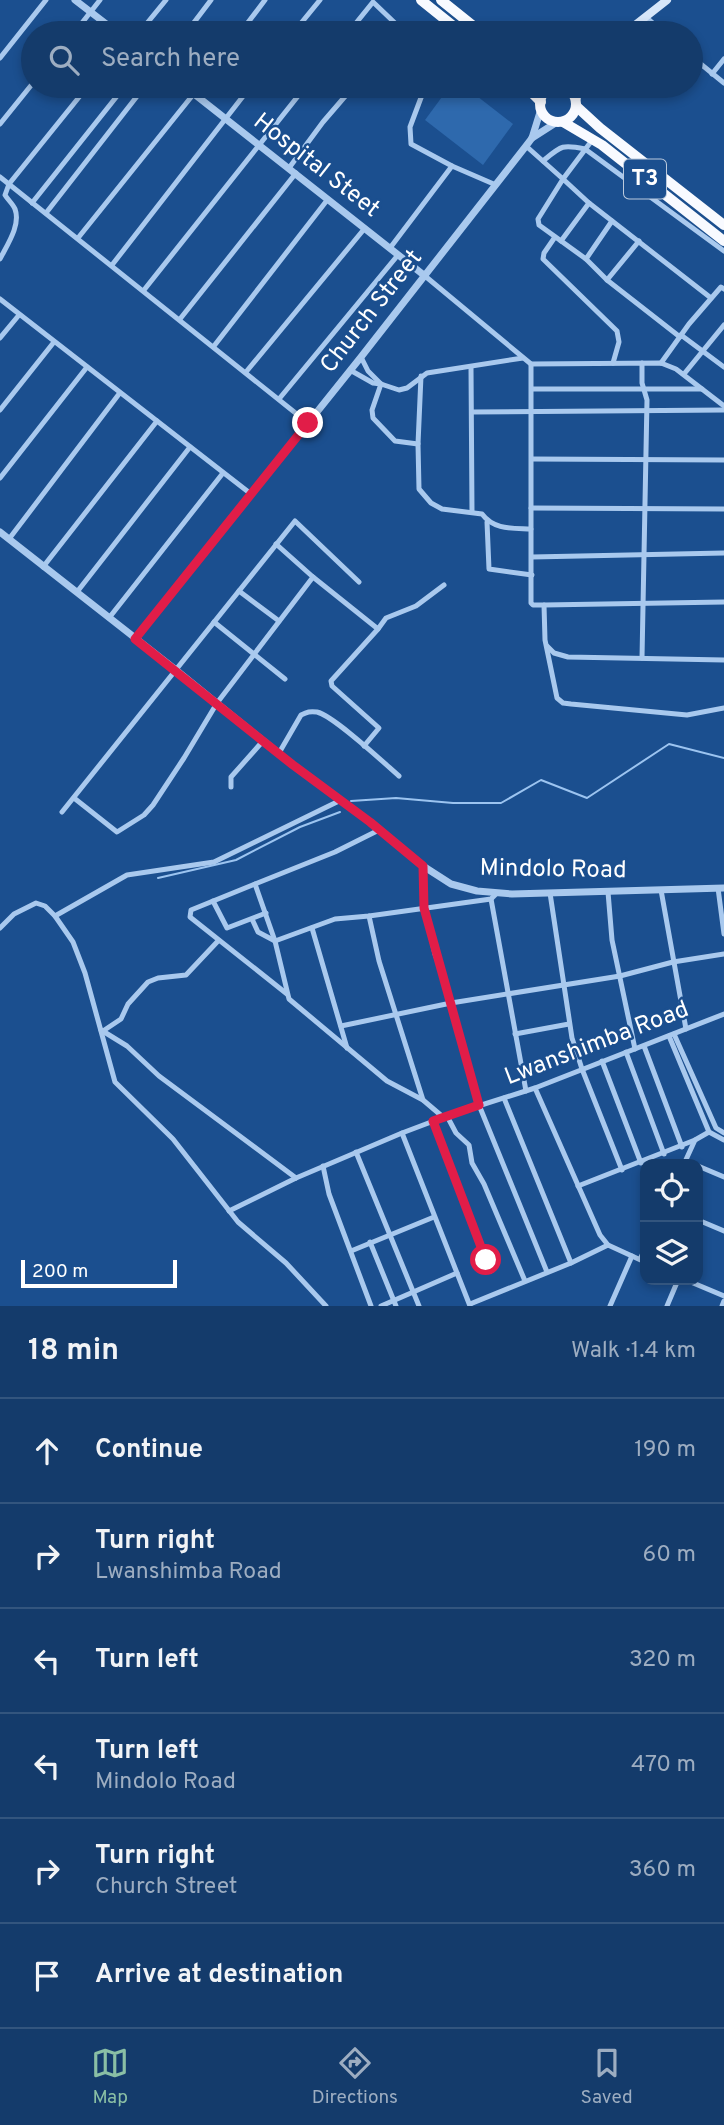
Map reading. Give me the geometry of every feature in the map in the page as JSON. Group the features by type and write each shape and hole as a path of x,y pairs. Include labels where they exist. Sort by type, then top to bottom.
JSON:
{"highway":[{"path":"421,0 447,21"},
{"path":"441,0 467,21"},
{"path":"535,98 547,118 560,122 572,116 576,103 574,98"},
{"path":"541,106 543,98"},
{"name":"T3","path":"576,103 600,128 724,225"},
{"name":"T3","path":"560,122 593,139 724,241"}],"main road":[{"path":"639,21 667,0"},
{"path":"576,103 577,98"}],"street":[{"path":"29,21 46,0"},
{"path":"75,0 103,21"},
{"path":"84,21 100,0"},
{"path":"149,21 166,0"},
{"path":"195,21 211,0"},
{"path":"249,21 265,0"},
{"path":"303,21 320,0"},
{"path":"357,21 372,1 393,21"},
{"path":"645,16 651,21"},
{"path":"0,58 21,32"},
{"path":"712,74 724,59"},
{"path":"703,66 724,83"},
{"path":"0,124 21,98"},
{"path":"0,259 12,235 16,218 16,211 5,195 9,184 78,98"},
{"path":"32,203 115,98"},
{"path":"46,213 136,98"},
{"path":"78,238 191,98"},
{"name":"Hospital Steet","path":"199,98 425,276"},
{"path":"112,265 241,98"},
{"path":"144,290 296,98"},
{"path":"180,319 292,171 323,122 344,98"},
{"path":"421,98 410,127 411,144 496,185"},
{"path":"531,138 541,106"},
{"path":"531,138 560,122"},
{"name":"Church Street","path":"135,639 361,357 531,138"},
{"path":"593,139 563,179 538,222 542,228 586,259 607,279 724,368"},
{"path":"526,146 589,203 711,298"},
{"path":"543,161 561,146 585,149 724,251"},
{"path":"390,248 452,166"},
{"path":"0,177 215,346 308,423"},
{"path":"215,346 328,199"},
{"path":"589,203 544,253 542,259 617,331 619,342 613,363"},
{"path":"586,259 612,221"},
{"path":"246,372 365,228"},
{"path":"607,279 639,241"},
{"path":"279,399 398,255"},
{"path":"425,276 531,364 661,363 684,374 724,408"},
{"path":"661,363 723,286"},
{"path":"0,299 251,494"},
{"path":"0,338 19,314"},
{"path":"684,374 724,325"},
{"path":"0,410 54,342"},
{"path":"361,357 368,371 381,384"},
{"path":"350,370 373,383 404,390 427,373 523,358"},
{"path":"642,363 642,383 645,390 645,602 642,658"},
{"path":"531,364 531,603 724,602"},
{"path":"0,478 87,367"},
{"path":"471,368 472,512"},
{"path":"421,376 419,489 424,497 442,509 482,514 487,522 489,569 532,575"},
{"path":"381,384 372,410 373,418 395,441 418,444"},
{"path":"532,389 702,389"},
{"path":"9,539 119,394"},
{"path":"472,412 645,412 724,408"},
{"path":"43,566 157,421"},
{"path":"77,592 190,447"},
{"path":"532,459 724,460"},
{"path":"109,618 223,473"},
{"path":"531,508 724,509"},
{"path":"62,812 296,520 359,582"},
{"path":"487,522 505,528 531,529"},
{"name":"Mindolo Road","path":"0,532 423,866 451,884 494,896 721,888"},
{"path":"276,544 378,629"},
{"path":"532,557 724,553"},
{"path":"74,798 117,832 121,832 153,805 217,703 313,577"},
{"path":"364,746 379,728 332,686 331,681 386,618 416,606 444,585"},
{"path":"239,591 279,621"},
{"path":"544,605 554,693 563,703 687,716 724,708"},
{"path":"214,622 285,679"},
{"path":"547,646 554,653 568,657 724,660"},
{"path":"279,753 301,715 307,712 321,713 399,776"},
{"path":"231,787 231,777 263,741"},
{"path":"55,916 127,875 214,862 341,800"},
{"path":"379,830 335,852 191,910 190,914 199,926 286,994 292,1002 387,1081 423,1100 445,1117 469,1145 471,1163 484,1184 525,1281"},
{"path":"423,866 424,908 479,1105 547,1272"},
{"path":"255,884 275,941 286,994"},
{"path":"721,888 724,934"},
{"path":"661,890 686,1030"},
{"path":"608,892 610,927 635,1049"},
{"path":"550,893 569,1024 582,1069 622,1170"},
{"path":"252,919 258,933 275,941 335,919 494,896 526,1091"},
{"path":"213,901 227,928 266,913"},
{"path":"0,928 14,914 36,903 45,906 55,916 73,942 85,973 115,1082 173,1139 238,1222 286,1263 326,1306"},
{"path":"369,916 379,961 423,1100"},
{"path":"312,928 347,1048"},
{"path":"102,1030 121,1019 128,1004 148,982 158,978 186,975 218,941"},
{"path":"341,1026 451,1003 620,976 673,962 724,954"},
{"name":"Lwanshimba Road","path":"229,1211 296,1178 402,1133 535,1088 724,1014"},
{"path":"515,1034 569,1024"},
{"path":"102,1030 127,1046 159,1076 296,1178"},
{"path":"671,1035 709,1132 724,1140"},
{"path":"671,1035 716,1128 724,1133"},
{"path":"643,1046 682,1147"},
{"path":"626,1052 664,1154"},
{"path":"602,1061 640,1160"},
{"path":"535,1088 600,1235 608,1245 640,1260"},
{"path":"504,1098 571,1263"},
{"path":"433,1121 491,1271"},
{"path":"651,1159 682,1147 709,1132"},
{"path":"402,1133 470,1305 608,1245"},
{"path":"687,1159 695,1140"},
{"path":"356,1152 419,1306"},
{"path":"578,1186 640,1163"},
{"path":"323,1166 329,1194 371,1306"},
{"path":"703,1168 724,1177"},
{"path":"351,1251 434,1217"},
{"path":"703,1222 724,1231"},
{"path":"370,1242 395,1303"},
{"path":"610,1306 632,1256"},
{"path":"381,1306 395,1303 457,1273"},
{"path":"667,1306 676,1285"},
{"path":"698,1285 724,1296"}],"shaded area":[{"path":"441,98 479,98 513,124 483,165 425,120"}],"waterway":[{"path":"351,801 396,798 453,803 501,803 541,780 587,798 669,744 724,758"},
{"path":"158,878 236,860 300,827 340,812"}],"route":[{"path":"308,423 135,639 423,866 424,908 479,1105 433,1121 486,1260"}]}
